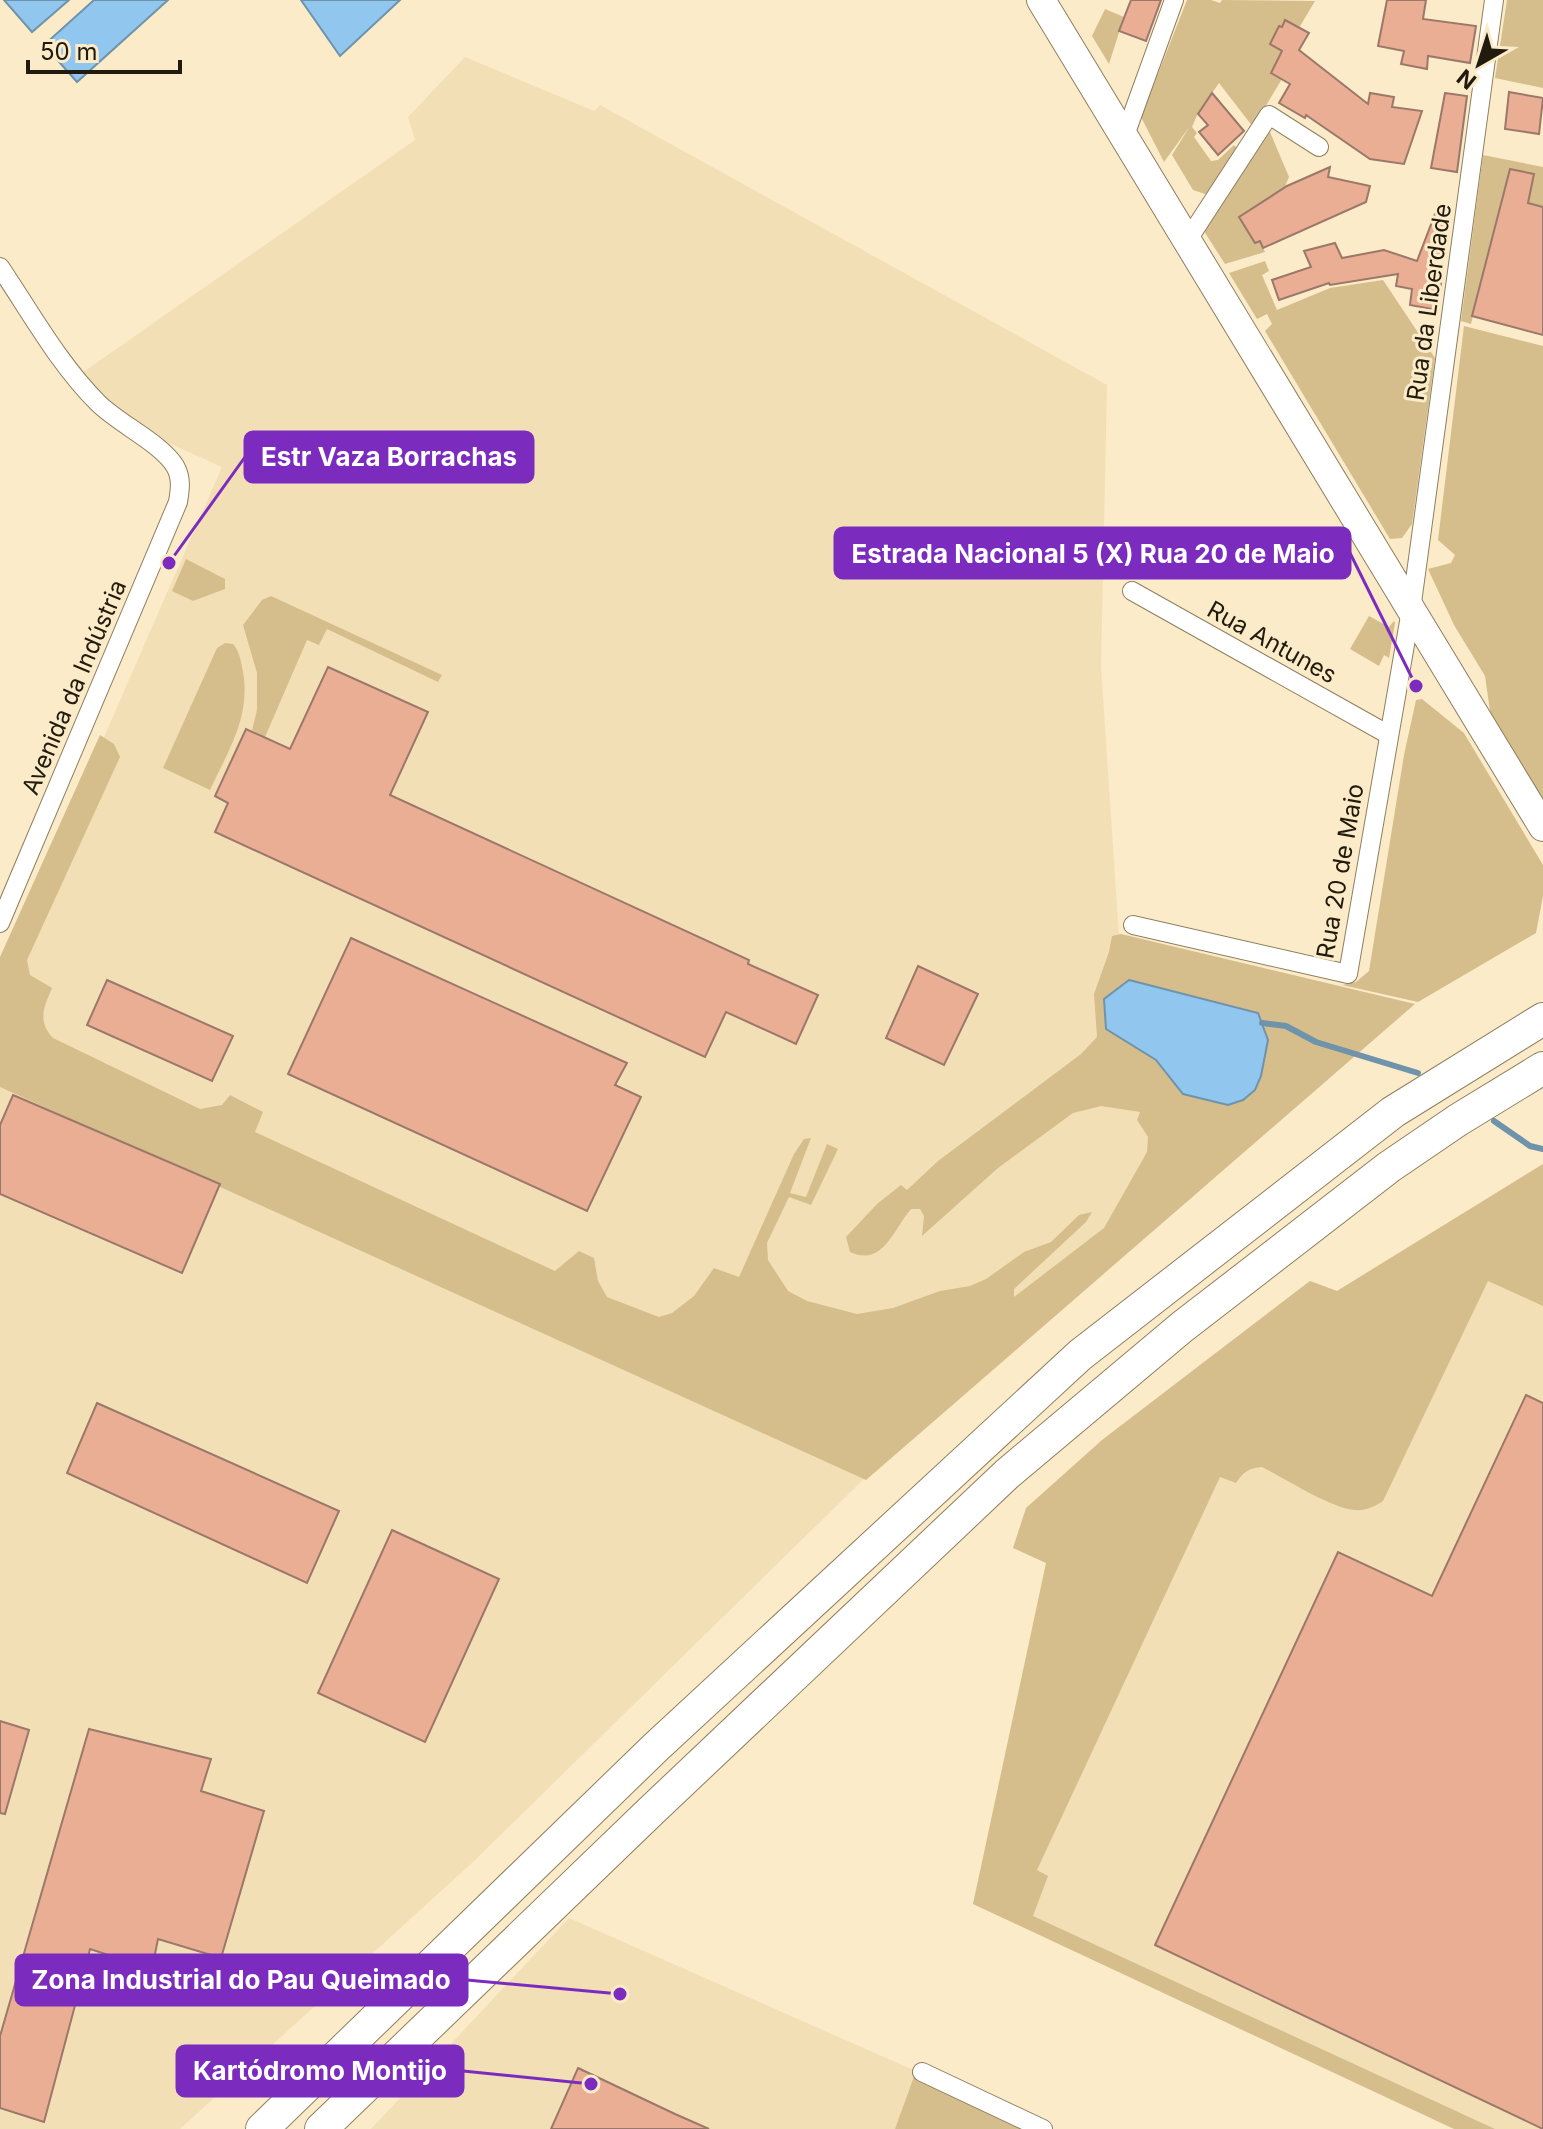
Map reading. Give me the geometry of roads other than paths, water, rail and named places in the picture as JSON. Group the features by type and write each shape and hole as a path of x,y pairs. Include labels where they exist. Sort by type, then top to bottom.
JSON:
{"highway":[{"path":"262,2129 656,1747 1080,1355 1393,1112 1543,1019"},
{"path":"321,2129 1007,1474 1182,1327 1389,1167 1543,1068"}],"main road":[{"path":"1041,0 1543,827"}],"street":[{"path":"1124,138 1174,0"},
{"name":"Rua da Liberdade","path":"1411,610 1494,0"},
{"path":"1187,241 1269,115 1319,147"},
{"name":"Avenida da Indústria","path":"0,267 75,378 100,405 162,451 176,467 181,484 178,502 0,923"},
{"name":"Rua Antunes","path":"1132,591 1389,735"},
{"name":"Rua 20 de Maio","path":"1133,925 1348,974 1411,610"},
{"path":"922,2072 1043,2129"}],"water":[{"path":"4,0 69,0 32,32"},
{"path":"94,0 168,0 77,82 44,45"},
{"path":"301,0 400,0 340,56"},
{"path":"1129,980 1258,1013 1268,1040 1255,1090 1243,1100 1228,1105 1183,1094 1156,1060 1106,1029 1104,999"}],"waterway":[{"path":"1262,1023 1286,1026 1316,1042 1418,1073"},
{"path":"1494,1121 1530,1146 1543,1149"}],"place":[{"name":"Estr Vaza Borrachas","path":"169,563"},
{"name":"Estrada Nacional 5 (X) Rua 20 de Maio","path":"1416,686"},
{"name":"Zona Industrial do Pau Queimado","path":"620,1994"},
{"name":"Kartódromo Montijo","path":"591,2084"}]}
